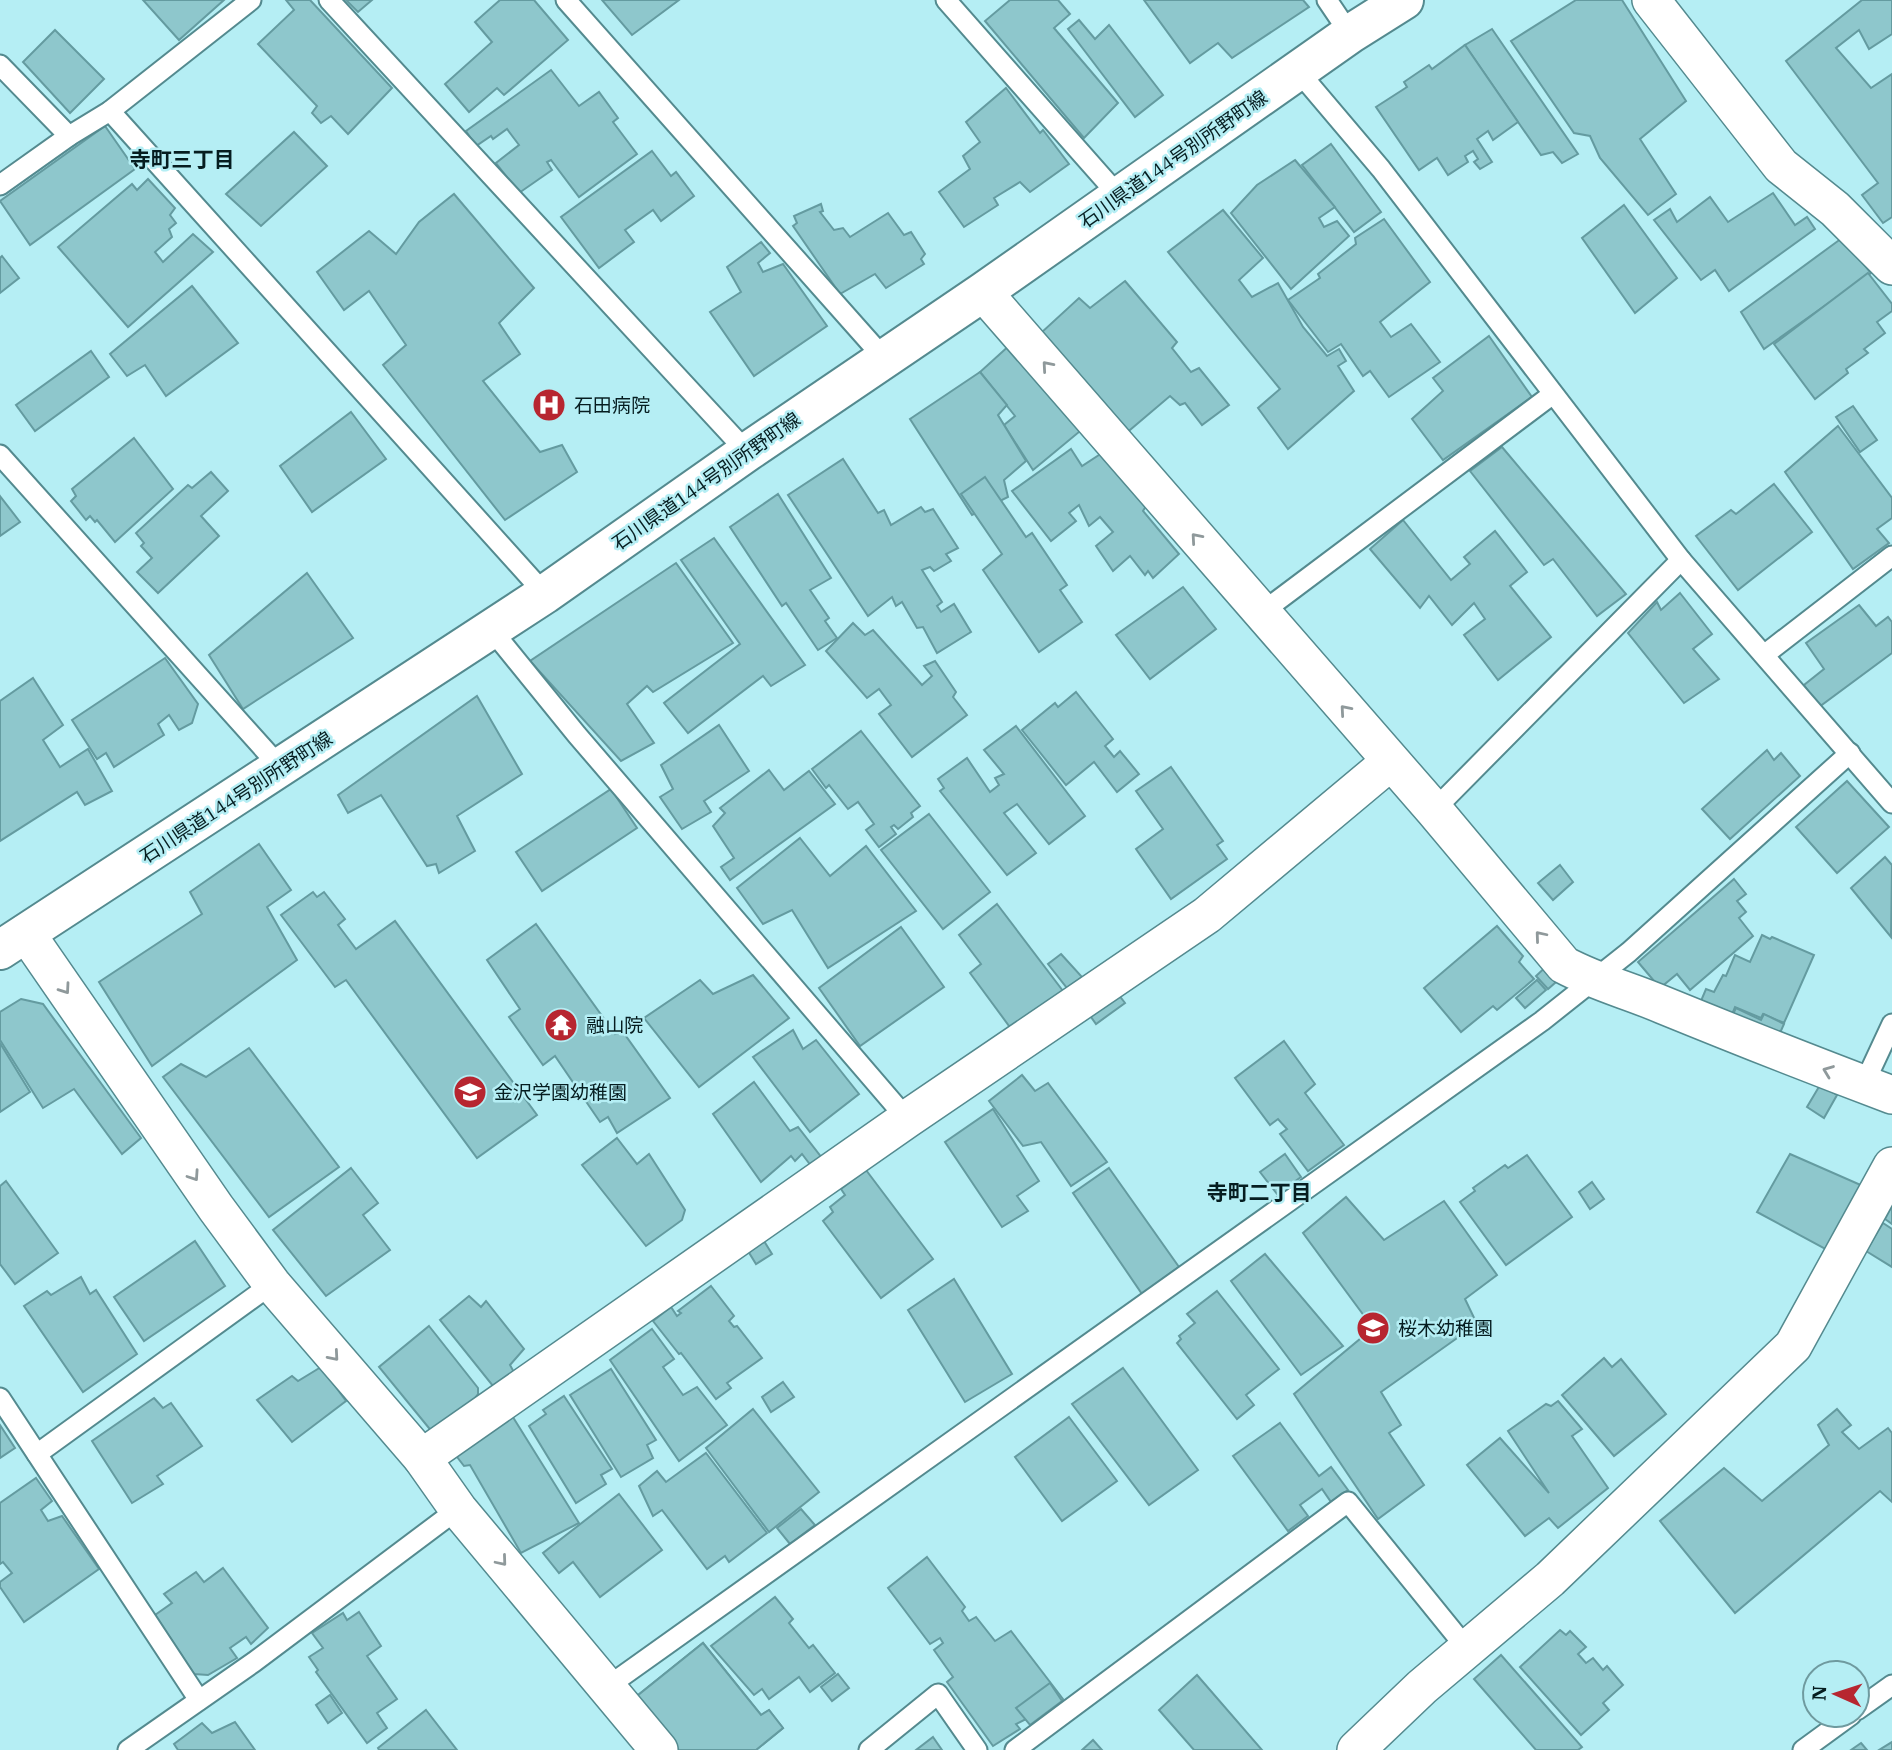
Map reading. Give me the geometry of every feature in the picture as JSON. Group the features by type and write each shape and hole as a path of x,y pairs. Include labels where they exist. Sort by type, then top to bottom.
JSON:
{"main road":[{"name":"石川県道144号別所野町線","path":"13,941 545,594 883,357 983,292 1350,34 1404,0"}],"street":[{"path":"1651,0 1782,166 1835,209 1892,266"},
{"path":"983,292 1434,810 1564,965 1591,980 1660,1003 1878,1090"},
{"path":"422,1458 907,1119 1207,915 1390,762"},
{"path":"13,941 272,1284 422,1458 458,1509 607,1687 643,1745"},
{"path":"1356,1750 1422,1687 1550,1579 1793,1346 1892,1166"}],"lane":[{"path":"0,185 69,135 110,111 251,0"},
{"path":"329,0 747,452"},
{"path":"566,0 883,357"},
{"path":"946,0 1119,196"},
{"path":"1326,0 1350,34"},
{"path":"0,65 69,135"},
{"path":"1298,71 1381,169 1681,561 1892,803"},
{"path":"110,111 545,594"},
{"path":"1261,613 1553,394"},
{"path":"0,456 281,768"},
{"path":"1764,655 1892,556"},
{"path":"1434,810 1681,561"},
{"path":"491,629 578,735 907,1119"},
{"path":"607,1687 1542,1021 1629,952 1850,753"},
{"path":"1878,1090 1892,1024"},
{"path":"37,1454 272,1284"},
{"path":"0,1398 199,1700"},
{"path":"1015,1750 1348,1502 1468,1650"},
{"path":"128,1750 254,1662 458,1509"},
{"path":"1871,1700 1892,1685"},
{"path":"869,1750 938,1694 977,1750"},
{"path":"1803,1750 1832,1729"}],"building":[{"path":"143,0 224,0 179,40"},
{"path":"286,0 310,0 392,88 348,134 331,116 321,123 312,113 317,106 258,44 294,10"},
{"path":"346,0 372,0 358,12"},
{"path":"500,0 534,0 568,40 504,95 497,88 469,112 445,84 492,42 475,22"},
{"path":"602,0 679,0 632,35"},
{"path":"1010,0 1058,0 1070,14 1054,28 1118,103 1084,138 985,21"},
{"path":"1144,0 1303,0 1309,7 1232,58 1218,43 1190,63"},
{"path":"1576,0 1622,0 1686,101 1640,139 1676,194 1648,215 1600,158 1590,136 1574,133 1511,41"},
{"path":"1862,0 1892,0 1892,34 1869,49 1859,30 1836,48 1871,88 1892,74 1892,217 1883,223 1862,195 1878,183 1786,61"},
{"path":"1079,20 1095,39 1109,25 1163,95 1135,117 1068,29"},
{"path":"1492,29 1578,154 1562,163 1553,152 1541,155 1465,45"},
{"path":"55,30 104,79 70,113 23,62"},
{"path":"1465,45 1518,122 1493,140 1488,131 1477,139 1492,162 1480,169 1474,162 1478,159 1473,151 1465,156 1468,162 1448,175 1437,158 1419,170 1376,107 1407,87 1404,82 1429,65 1432,69"},
{"path":"551,70 579,106 599,92 618,118 613,122 637,154 579,197 551,160 547,162 552,170 519,193 496,163 519,145 507,129 476,146 466,131"},
{"path":"1006,88 1040,133 1043,130 1069,164 1030,192 1020,182 994,198 998,205 964,227 939,192 970,169 963,156 980,142 966,122"},
{"path":"105,126 135,169 30,245 0,201"},
{"path":"294,132 327,166 261,226 226,194"},
{"path":"1331,144 1381,212 1354,232 1302,165"},
{"path":"652,151 671,176 676,172 694,196 661,221 653,210 625,230 634,242 599,268 561,217"},
{"path":"1295,160 1335,207 1319,218 1324,227 1337,221 1349,236 1291,289 1231,213 1257,185"},
{"path":"148,179 175,208 170,215 176,223 169,229 172,237 155,252 163,262 193,234 213,252 128,327 58,247 132,184 137,190"},
{"path":"1773,193 1795,225 1807,217 1815,229 1729,291 1715,270 1701,280 1654,220 1670,209 1677,222 1710,197 1728,222"},
{"path":"454,194 534,288 499,323 520,354 483,381 540,452 562,445 577,472 505,520 383,365 406,345 369,291 344,310 317,272 369,231 396,254 419,222"},
{"path":"821,204 823,211 820,212 834,230 843,228 850,237 888,213 904,235 911,232 925,254 921,259 924,264 886,288 875,274 840,294 793,226 797,223 794,216"},
{"path":"1624,205 1677,278 1635,313 1582,238"},
{"path":"1223,210 1263,258 1239,280 1252,297 1278,283 1303,327 1327,356 1339,349 1346,361 1338,366 1354,391 1288,449 1258,408 1280,389 1168,252"},
{"path":"1384,219 1430,282 1380,322 1391,337 1411,324 1440,362 1389,397 1370,371 1363,376 1341,344 1328,352 1288,300 1320,278 1318,274 1356,244 1355,238"},
{"path":"1842,238 1871,273 1764,349 1741,312"},
{"path":"761,242 770,253 758,263 763,272 783,264 827,326 754,376 710,312 741,292 727,267"},
{"path":"2,256 19,278 0,293 0,258"},
{"path":"1868,273 1892,304 1892,311 1877,322 1885,333 1864,349 1868,353 1846,369 1848,373 1815,399 1774,344"},
{"path":"1125,281 1177,342 1172,348 1191,372 1199,368 1229,405 1202,425 1185,403 1180,405 1170,396 1124,435 1042,332 1079,298 1090,308"},
{"path":"192,286 238,343 166,396 145,365 127,376 110,354"},
{"path":"1489,336 1532,397 1443,460 1412,419 1443,391 1433,378"},
{"path":"1011,344 1085,427 1033,470 1004,425 1015,416 980,372"},
{"path":"91,351 109,377 35,431 16,405"},
{"path":"980,372 1007,405 998,415 1026,461 1004,480 1008,497 972,515 910,419"},
{"path":"1853,406 1877,440 1860,452 1836,417"},
{"path":"351,412 386,459 312,512 280,466"},
{"path":"1838,426 1892,498 1892,518 1877,529 1889,543 1853,569 1785,472"},
{"path":"134,438 173,489 115,542 97,520 95,522 90,516 86,520 71,501 76,496 72,489"},
{"path":"1502,447 1626,594 1597,616 1553,559 1544,565 1470,471"},
{"path":"1071,449 1082,466 1105,451 1146,506 1143,511 1179,554 1153,578 1148,571 1145,575 1130,556 1113,571 1096,546 1113,532 1100,517 1089,526 1079,505 1069,513 1076,521 1051,541 1012,491"},
{"path":"843,459 878,513 884,510 891,525 921,507 925,512 933,509 958,548 946,554 951,561 934,571 930,567 922,570 942,602 937,606 941,612 954,604 971,632 937,653 923,627 917,628 902,602 896,606 892,597 868,616 788,495"},
{"path":"211,472 228,491 201,516 219,536 158,593 137,572 152,558 141,546 144,543 136,533 188,485 192,488"},
{"path":"985,477 1026,537 1032,533 1067,585 1060,590 1082,622 1039,652 983,570 1002,554 961,494"},
{"path":"1774,484 1812,532 1738,590 1696,536 1731,510 1736,514"},
{"path":"778,494 831,578 810,590 829,618 825,621 837,638 818,650 786,603 782,606 730,527"},
{"path":"0,496 20,522 0,536"},
{"path":"1403,520 1451,580 1470,564 1464,557 1495,531 1527,572 1510,586 1551,637 1498,680 1464,635 1485,619 1474,603 1452,625 1429,596 1420,608 1370,549"},
{"path":"714,538 805,665 771,686 763,676 688,733 664,703 740,644 681,560"},
{"path":"676,563 733,643 653,692 647,686 627,704 654,743 621,761 530,661"},
{"path":"307,573 353,638 243,709 209,655"},
{"path":"1183,587 1216,629 1150,679 1116,635"},
{"path":"1680,593 1712,634 1693,649 1719,679 1684,703 1628,633 1657,602 1661,610"},
{"path":"1859,605 1876,626 1888,617 1892,622 1892,653 1819,707 1804,685 1824,669 1806,643"},
{"path":"853,623 865,635 873,630 922,685 932,676 924,666 935,661 956,692 953,697 967,715 912,757 879,714 891,705 879,689 867,698 826,651"},
{"path":"165,658 198,704 192,723 179,730 169,715 158,724 164,735 114,767 106,753 97,759 72,720"},
{"path":"33,678 63,725 43,740 60,767 88,749 112,791 85,805 77,792 0,841 0,701"},
{"path":"1076,692 1113,739 1105,746 1114,757 1120,751 1139,774 1117,792 1094,762 1066,785 1022,730 1055,703 1058,707"},
{"path":"477,696 522,774 457,816 475,851 439,873 436,864 427,866 381,795 348,813 338,795"},
{"path":"719,725 749,771 704,801 711,812 682,829 660,797 673,789 661,765"},
{"path":"1016,726 1085,816 1049,844 1017,804 1004,813 1036,853 1007,875 940,791 944,788 938,779 967,758 990,792 999,785 995,778 1004,774 984,750"},
{"path":"861,731 920,806 911,813 913,817 898,829 894,825 891,827 896,834 879,847 866,830 874,824 858,802 848,809 829,785 826,788 812,769"},
{"path":"1767,750 1774,760 1781,753 1800,776 1730,839 1702,809"},
{"path":"1171,767 1223,841 1217,845 1227,859 1171,899 1136,849 1163,829 1136,791"},
{"path":"769,770 784,790 809,771 835,804 730,880 721,867 734,858 713,826 725,813 720,808"},
{"path":"1847,781 1889,827 1837,873 1796,827"},
{"path":"611,789 637,828 542,891 516,852"},
{"path":"929,814 990,892 943,929 881,850"},
{"path":"800,838 830,876 866,846 916,911 828,968 792,910 763,924 737,888"},
{"path":"259,844 291,890 267,907 297,960 152,1066 99,982 202,914 190,892"},
{"path":"1885,857 1892,865 1891,937 1851,888"},
{"path":"1560,865 1573,882 1553,900 1538,883"},
{"path":"1734,879 1746,894 1737,901 1746,912 1739,918 1753,936 1690,990 1677,974 1660,988 1638,962"},
{"path":"313,892 317,897 324,892 345,919 338,925 356,949 395,921 537,1115 477,1158 346,980 335,987 281,915"},
{"path":"997,904 1063,991 1012,1030 970,973 981,964 959,935"},
{"name":"融山院","path":"536,924 615,1034 623,1032 670,1098 617,1133 608,1117 600,1122 555,1056 543,1065 509,1017 520,1009 487,960"},
{"path":"1497,926 1523,956 1519,962 1534,979 1497,1010 1493,1006 1461,1032 1424,988"},
{"path":"901,927 944,987 860,1046 819,988"},
{"path":"1762,935 1814,955 1784,1023 1763,1014 1761,1018 1735,1007 1729,1022 1698,1008 1706,989 1714,992 1723,975 1726,976 1735,955 1750,962"},
{"path":"1061,954 1082,977 1067,988 1048,964"},
{"path":"1551,962 1563,976 1548,989 1536,976"},
{"path":"753,975 789,1018 699,1087 644,1018 700,980 713,994"},
{"path":"1537,980 1546,990 1525,1008 1516,998"},
{"path":"1115,990 1125,1003 1096,1024 1086,1010"},
{"path":"21,999 43,1004 141,1138 122,1154 74,1089 43,1108 0,1040 0,1012"},
{"path":"1736,1008 1761,1020 1764,1014 1784,1024 1776,1042 1728,1024"},
{"path":"793,1030 803,1049 816,1040 859,1094 810,1132 753,1057"},
{"path":"1284,1041 1315,1084 1305,1093 1344,1145 1308,1171 1280,1134 1287,1129 1278,1119 1270,1125 1235,1078"},
{"path":"0,1043 30,1092 0,1112"},
{"path":"249,1048 339,1167 269,1217 163,1077 181,1064 206,1077"},
{"path":"1022,1075 1035,1091 1048,1083 1107,1162 1071,1186 1041,1142 1023,1146 989,1101"},
{"path":"754,1082 790,1131 798,1127 825,1162 815,1171 802,1154 795,1161 791,1156 761,1182 713,1114"},
{"path":"1820,1085 1837,1095 1824,1118 1807,1107"},
{"path":"993,1109 1039,1181 1017,1196 1028,1211 1002,1227 945,1142"},
{"path":"617,1138 637,1164 649,1154 685,1210 682,1220 646,1246 582,1165"},
{"path":"1285,1154 1301,1177 1277,1194 1260,1172"},
{"path":"1790,1154 1863,1186 1829,1251 1757,1212"},
{"path":"1527,1155 1572,1217 1506,1265 1460,1202 1475,1191 1473,1188 1505,1165 1508,1168"},
{"path":"351,1168 378,1203 363,1215 390,1250 326,1296 273,1230"},
{"path":"1109,1168 1179,1267 1142,1294 1073,1193"},
{"path":"866,1170 933,1259 881,1298 823,1221 833,1212 830,1207 845,1195 841,1189"},
{"path":"6,1181 58,1253 15,1284 0,1264 0,1186"},
{"path":"1592,1182 1604,1199 1590,1209 1579,1192"},
{"path":"1346,1197 1384,1240 1444,1201 1497,1275 1465,1299 1477,1324 1381,1392 1401,1425 1389,1433 1424,1485 1378,1519 1294,1394 1373,1328 1303,1233"},
{"path":"1892,1206 1892,1224 1885,1219"},
{"path":"1883,1223 1892,1229 1892,1267 1866,1251"},
{"path":"195,1241 225,1286 144,1341 114,1297"},
{"path":"764,1241 772,1254 756,1264 748,1251"},
{"path":"1265,1254 1343,1346 1301,1375 1231,1281"},
{"path":"81,1277 90,1294 96,1290 137,1354 83,1392 24,1306 47,1291 51,1295"},
{"path":"954,1279 1012,1374 965,1402 908,1310"},
{"path":"711,1286 734,1316 729,1321 734,1327 737,1326 762,1358 727,1383 731,1388 716,1399 653,1321 671,1307 677,1316 681,1313 678,1311"},
{"path":"1217,1291 1279,1369 1246,1395 1254,1405 1237,1419 1177,1343 1181,1339 1179,1336 1195,1323 1187,1314"},
{"path":"469,1296 481,1307 486,1301 524,1349 510,1365 516,1376 493,1386 440,1320"},
{"path":"429,1326 478,1388 478,1394 472,1402 433,1433 379,1367"},
{"path":"652,1329 674,1359 663,1367 683,1395 697,1387 727,1425 679,1461 610,1360"},
{"path":"1604,1358 1612,1367 1621,1359 1666,1414 1614,1456 1562,1395"},
{"path":"321,1367 346,1401 292,1442 257,1400 292,1376 298,1381"},
{"path":"1123,1368 1198,1470 1149,1505 1072,1404"},
{"path":"611,1369 656,1440 647,1445 653,1458 621,1477 570,1395"},
{"path":"783,1382 794,1397 771,1412 762,1397"},
{"path":"564,1396 612,1469 601,1475 606,1484 576,1503 529,1426 546,1414 543,1410"},
{"path":"154,1398 163,1408 171,1403 202,1446 157,1476 163,1484 132,1503 92,1441"},
{"path":"1558,1401 1582,1429 1572,1436 1608,1488 1558,1528 1549,1518 1525,1536 1467,1465 1500,1438 1549,1493 1508,1431 1546,1404 1551,1406"},
{"path":"753,1409 819,1492 769,1532 706,1448"},
{"path":"1837,1409 1851,1425 1842,1432 1859,1449 1888,1428 1892,1433 1892,1502 1880,1491 1735,1613 1660,1521 1724,1468 1762,1501 1829,1445 1818,1425"},
{"path":"511,1414 579,1523 521,1553 470,1465 464,1466 454,1453"},
{"path":"1069,1417 1117,1481 1062,1521 1015,1457"},
{"path":"1280,1423 1319,1476 1331,1467 1348,1490 1331,1502 1322,1489 1300,1505 1308,1516 1288,1531 1233,1456"},
{"path":"0,1425 15,1448 0,1458"},
{"path":"706,1453 767,1533 729,1562 725,1556 707,1569 662,1510 653,1516 639,1486 657,1471 666,1482"},
{"path":"36,1478 52,1501 41,1510 48,1521 62,1516 99,1569 24,1622 0,1587 0,1582 12,1573 3,1562 0,1564 0,1503"},
{"path":"619,1494 662,1550 600,1597 573,1562 559,1573 543,1553"},
{"path":"801,1509 815,1525 790,1544 777,1528"},
{"path":"927,1557 965,1607 962,1611 969,1621 976,1617 995,1641 1011,1631 1063,1699 1031,1725 1026,1719 1016,1724 1020,1729 993,1746 947,1682 953,1677 934,1650 943,1643 940,1638 930,1644 888,1588"},
{"path":"223,1568 268,1628 251,1644 246,1637 230,1648 237,1658 208,1675 194,1674 155,1615 172,1603 164,1594 196,1572 204,1582"},
{"path":"775,1597 793,1619 789,1623 809,1648 813,1645 835,1673 810,1692 799,1677 769,1699 762,1689 754,1695 711,1646"},
{"path":"359,1612 381,1646 367,1656 397,1699 377,1713 387,1728 367,1743 316,1672 318,1670 309,1657 323,1648 312,1633 343,1613 347,1620"},
{"path":"1560,1630 1566,1635 1570,1631 1586,1647 1578,1654 1586,1663 1593,1658 1603,1670 1607,1666 1623,1685 1603,1703 1609,1710 1581,1735 1520,1667"},
{"path":"703,1643 761,1715 769,1710 783,1728 756,1750 679,1750 637,1696"},
{"path":"703,1643 761,1715 769,1710 783,1728 756,1750 679,1750 637,1696"},
{"path":"1501,1655 1582,1747 1578,1750 1536,1750 1474,1679"},
{"path":"838,1674 849,1688 832,1701 821,1687"},
{"path":"1197,1675 1262,1750 1194,1750 1159,1710"},
{"path":"1050,1683 1062,1701 1030,1725 1016,1708"},
{"path":"330,1695 342,1713 328,1723 316,1705"},
{"path":"426,1710 457,1750 379,1750 378,1748"},
{"path":"235,1722 255,1750 178,1750 174,1744 202,1723 212,1733"},
{"path":"933,1737 942,1750 916,1750"},
{"path":"1093,1740 1102,1750 1082,1750"},
{"path":"1892,1742 1892,1750 1879,1750"},
{"path":"1861,1743 1867,1750 1851,1750"}],"place":[{"name":"石田病院","path":"549,405"},
{"name":"融山院","path":"561,1025"},
{"name":"金沢学園幼稚園","path":"470,1092"},
{"name":"桜木幼稚園","path":"1373,1328"}],"district":[{"name":"寺町三丁目","path":"182,159"},
{"name":"寺町二丁目","path":"1259,1192"}]}
